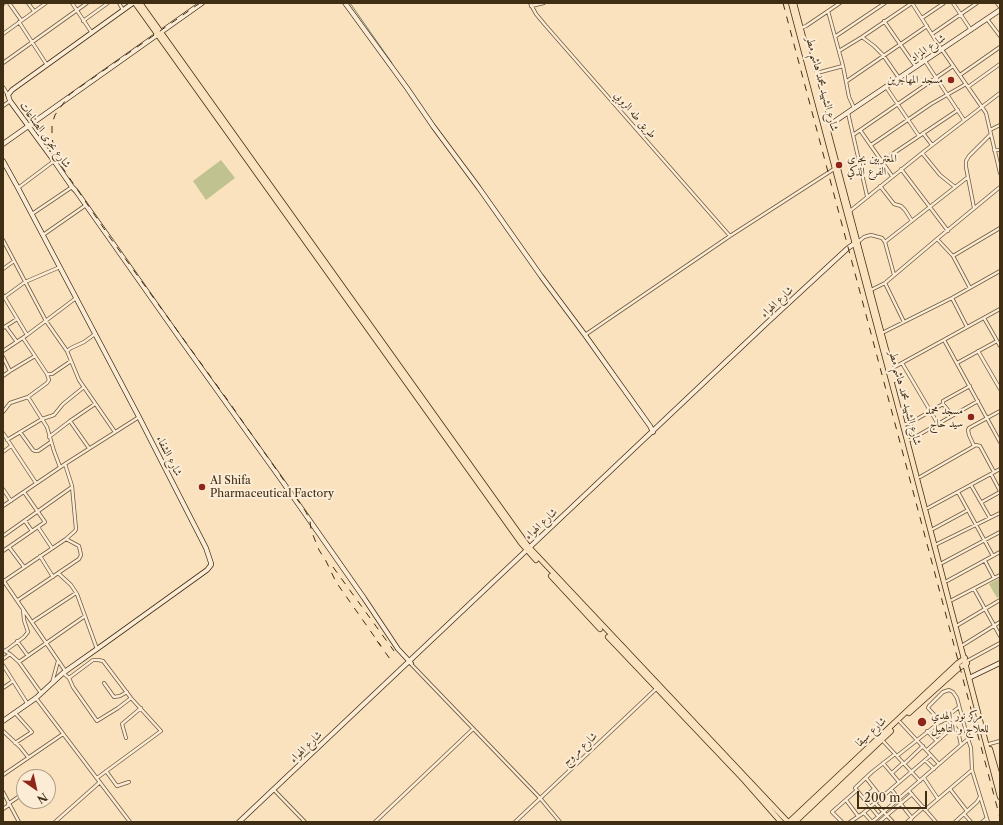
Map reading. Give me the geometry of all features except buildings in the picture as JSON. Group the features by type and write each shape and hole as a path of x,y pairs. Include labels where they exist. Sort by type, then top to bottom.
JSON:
{"main road":[{"path":"134,3 159,33"},
{"path":"140,3 159,33 528,549 744,780 781,822"},
{"name":"شارع الشهيد محمد هاشم مطر","path":"794,3 820,106 850,211 856,243"},
{"name":"شارع الشهيد محمد هاشم مطر","path":"794,3 835,168 906,424 1000,797"},
{"name":"شارع الشهيد محمد هاشم مطر","path":"869,291 882,334 890,369"},
{"name":"شارع الشهيد محمد هاشم مطر","path":"906,424 912,438 966,661"},
{"path":"604,631 789,822"},
{"name":"شارع سيقا","path":"795,822 966,661"},
{"name":"شارع سيقا","path":"789,822 958,663 966,661"},
{"name":"شارع الشهيد محمد هاشم مطر","path":"970,678 1000,784"}],"street":[{"path":"9,3 31,42 47,65"},
{"path":"28,3 34,11"},
{"path":"3,34 46,3"},
{"path":"72,3 92,33"},
{"path":"3,63 87,3"},
{"path":"83,21 108,3"},
{"path":"119,3 123,10"},
{"name":"شارع بحرى الصناعات","path":"134,3 12,90 8,95 10,102 72,187 76,190 364,598 398,649 410,662"},
{"path":"3,144 202,3"},
{"path":"345,3 585,335 653,432"},
{"path":"531,5 544,3"},
{"path":"801,28 840,3"},
{"path":"835,37 885,3"},
{"path":"839,51 912,3 987,116 1000,172"},
{"path":"922,18 944,3"},
{"path":"953,3 971,30"},
{"path":"932,34 977,3"},
{"path":"997,3 1000,9"},
{"name":"طريق طه الروبي","path":"531,5 546,26 730,236"},
{"name":"شارع المزاد","path":"828,130 832,124 854,108 1000,9"},
{"path":"828,11 854,108"},
{"path":"987,19 1000,36"},
{"path":"884,22 916,67"},
{"path":"846,81 927,26"},
{"path":"862,37 883,55 899,78"},
{"path":"960,75 1000,47"},
{"path":"925,61 964,120"},
{"path":"871,145 931,104 967,85 1000,64"},
{"path":"813,74 843,66"},
{"path":"853,135 954,66"},
{"path":"3,87 8,95"},
{"path":"886,87 919,136"},
{"path":"850,211 892,176 981,106 1000,93"},
{"path":"3,106 10,102"},
{"path":"882,161 958,110"},
{"path":"847,113 867,196"},
{"path":"990,130 1000,125"},
{"path":"860,130 892,176"},
{"path":"923,133 932,145"},
{"path":"974,208 966,161 991,134"},
{"path":"994,150 1000,150"},
{"path":"922,153 940,174 955,187"},
{"name":"شارع الشفاء","path":"3,161 96,334 211,560 211,566 64,673 36,698 3,721"},
{"path":"18,188 54,162"},
{"path":"585,335 730,236 835,168"},
{"path":"901,169 948,231"},
{"path":"884,242 968,177"},
{"path":"880,186 894,204 901,206 905,210 912,221"},
{"path":"32,214 72,187"},
{"path":"869,291 885,283 1000,187"},
{"path":"43,235 86,205"},
{"path":"953,256 1000,228"},
{"path":"856,243 864,237 871,235 882,238 894,275"},
{"path":"937,239 953,256 970,288"},
{"path":"3,240 46,321 67,351 79,380 115,432"},
{"name":"شارع الهواء","path":"240,822 848,248 856,243"},
{"path":"3,268 14,261"},
{"path":"27,335 4,296 25,282 60,267"},
{"path":"882,334 952,298 1000,271"},
{"path":"885,283 904,322"},
{"path":"3,351 23,338 76,298"},
{"path":"952,298 967,327"},
{"path":"890,369 1000,309"},
{"path":"984,318 1000,346"},
{"path":"17,319 4,328 17,342"},
{"path":"67,351 96,334"},
{"path":"4,410 10,403 28,396 49,380 47,374 23,338"},
{"path":"944,340 1000,442"},
{"path":"957,363 997,341"},
{"path":"978,351 998,383 1000,389"},
{"path":"3,376 35,356"},
{"path":"3,357 10,371"},
{"path":"47,374 52,374 71,361"},
{"path":"902,363 938,424"},
{"path":"906,424 943,404 944,400 970,386"},
{"path":"7,440 42,419 54,415 63,404 84,387"},
{"path":"28,396 47,427 60,467"},
{"path":"912,438 978,401"},
{"path":"49,437 96,404"},
{"path":"943,404 952,415"},
{"path":"974,446 968,430 972,426 1000,412"},
{"path":"3,506 89,448 139,417"},
{"path":"70,421 89,448"},
{"path":"20,432 35,451 51,442"},
{"path":"3,433 36,483"},
{"path":"3,452 11,446"},
{"path":"920,476 974,446 980,446 1000,491 982,502"},
{"path":"65,464 72,487 76,528 66,539 4,580 97,721 131,698"},
{"path":"928,508 1000,469"},
{"path":"971,485 990,518"},
{"path":"3,536 72,487"},
{"path":"3,489 11,501"},
{"path":"3,551 45,522 24,492"},
{"path":"958,492 993,556"},
{"path":"933,529 968,510"},
{"path":"937,544 1000,513"},
{"path":"25,521 32,531"},
{"path":"38,527 52,548"},
{"path":"942,563 1000,532"},
{"path":"18,600 80,557 78,545 66,539"},
{"path":"9,547 24,567"},
{"path":"947,581 1000,552"},
{"path":"40,556 53,576"},
{"path":"985,561 994,578"},
{"path":"58,573 71,585 76,593 97,649"},
{"path":"952,600 1000,575"},
{"path":"974,589 1000,636"},
{"path":"32,622 76,593"},
{"path":"958,625 1000,600"},
{"path":"22,607 28,632 4,650 19,662 40,693"},
{"path":"19,662 85,616"},
{"path":"963,645 1000,622"},
{"path":"17,641 28,656"},
{"path":"966,661 1000,643"},
{"path":"3,659 10,654"},
{"path":"68,678 89,662 100,660 105,664 131,698 161,731 97,778"},
{"path":"51,684 58,661"},
{"path":"410,662 540,798 560,822"},
{"path":"970,678 1000,663"},
{"path":"3,664 27,704"},
{"path":"3,688 13,681"},
{"path":"104,683 114,697 120,696 127,692"},
{"name":"شارع مروج","path":"515,822 657,688"},
{"path":"941,722 928,707 943,692 951,690 957,698 971,748 972,770 988,822"},
{"path":"36,698 130,822"},
{"path":"842,822 832,812 856,791 856,786 883,763 941,722 959,707"},
{"path":"126,738 122,724 141,708"},
{"path":"15,713 32,732 15,743"},
{"path":"941,722 947,720 954,726 958,731 961,745"},
{"path":"900,722 939,764"},
{"path":"927,750 954,726"},
{"path":"375,822 474,729"},
{"path":"3,731 28,757"},
{"path":"927,731 937,741"},
{"path":"3,775 63,734"},
{"path":"864,813 872,822 968,739"},
{"path":"881,740 920,781"},
{"path":"989,744 1000,741"},
{"path":"892,773 923,746"},
{"path":"850,822 864,813 931,754"},
{"path":"925,760 934,769"},
{"path":"883,763 899,782"},
{"path":"907,822 938,799 972,770"},
{"path":"106,771 117,786 128,782"},
{"path":"866,778 881,797"},
{"path":"924,778 938,799"},
{"path":"55,822 100,782"},
{"path":"863,798 874,789"},
{"path":"950,789 967,811"},
{"path":"274,790 303,821"},
{"path":"891,790 895,794 892,796 897,801"},
{"path":"856,791 878,816"},
{"path":"909,791 936,822"},
{"path":"3,792 19,822"},
{"path":"879,822 912,794"},
{"path":"955,822 977,802 980,796"},
{"path":"3,809 16,799"},
{"path":"846,800 858,816"},
{"path":"875,803 893,822"},
{"path":"900,803 912,818"},
{"path":"964,814 971,822"},
{"path":"911,822 910,821 912,818"},
{"path":"982,822 987,818"}],"green space":[{"path":"221,160 235,178 206,200 193,181"},
{"path":"1000,578 1000,596 997,598 989,584"}],"waterway":[{"path":"350,3 392,63"}],"railway":[{"path":"200,3 70,94 55,115 52,124 53,145 62,167 111,239 229,402 306,512 319,550 336,582 381,646"},
{"path":"783,3 1000,818"},
{"path":"333,567 394,651"},
{"path":"377,641 390,659"}],"place":[{"name":"مسجد المهاجرين","path":"951,80"},
{"name":"المغتربين بحري الفرع الذكي","path":"839,165"},
{"name":"مسجد محمد سيد حاج","path":"971,417"},
{"name":"Al Shifa Pharmaceutical Factory","path":"202,487"},
{"name":"مركز نور الهدي للعلاج و التاهيل","path":"922,722"}]}
